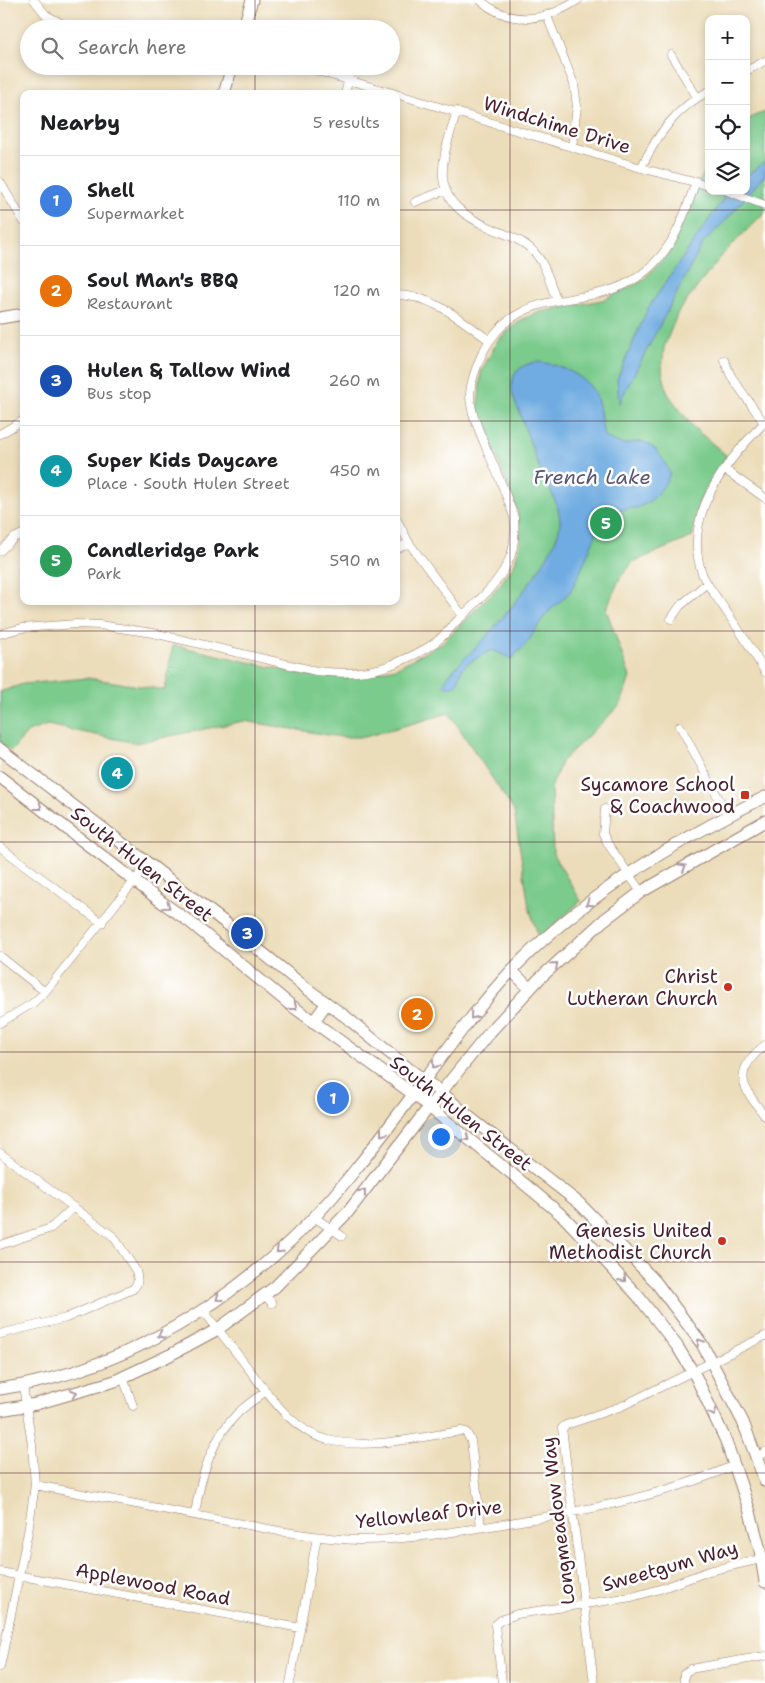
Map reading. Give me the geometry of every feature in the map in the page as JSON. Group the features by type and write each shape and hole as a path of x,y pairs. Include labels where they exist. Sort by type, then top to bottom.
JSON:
{"main road":[{"path":"246,20 252,0"},
{"path":"225,90 229,75"},
{"path":"0,318 20,315"},
{"name":"South Hulen Street","path":"2,755 232,928 579,1203 655,1281 702,1344 761,1454 765,1482"},
{"name":"South Hulen Street","path":"0,777 314,1022 429,1107 565,1218 638,1296 677,1346 693,1371 726,1441 763,1558 765,1582"},
{"path":"0,1389 23,1386 67,1375 115,1357 168,1332 203,1310 257,1271 314,1217 351,1174 473,1014 512,970 582,908 629,875 678,842 765,797"},
{"path":"0,1410 27,1406 115,1381 170,1355 268,1299 275,1287 348,1212 489,1033 530,989 600,924 641,892 765,821"},
{"path":"216,944 232,928"},
{"path":"512,970 530,989"},
{"path":"314,1022 327,1003"},
{"path":"565,1218 579,1203"}],"street":[{"path":"34,0 46,15 55,20"},
{"path":"480,0 505,16 517,18 547,16 578,0"},
{"path":"547,16 574,84 577,106 572,147"},
{"path":"671,55 697,97"},
{"path":"750,69 765,61"},
{"name":"Windchime Drive","path":"332,75 383,90"},
{"path":"347,90 350,75"},
{"path":"642,168 660,134 682,109 705,93"},
{"name":"Windchime Drive","path":"400,95 642,168 705,185"},
{"path":"457,111 443,157 442,174 446,190 453,204 473,221 512,237 533,250 540,259 557,300"},
{"path":"0,182 20,215"},
{"path":"0,634 22,628 76,624 99,625 153,633 316,671 337,674 387,666 436,642 481,598 502,573 510,556 515,528 514,517 473,417 470,395 474,375 490,340 521,313 533,307 557,300 608,291 623,286 638,277 653,265 674,238 683,222 696,182"},
{"path":"415,202 446,190"},
{"path":"738,195 765,205"},
{"path":"400,295 429,301 446,310 490,340"},
{"path":"724,360 731,376 764,423 739,449 724,469 702,509 697,540 699,561 707,583 750,646 765,672"},
{"path":"0,434 20,422"},
{"path":"724,469 765,498"},
{"path":"400,526 409,543 463,616"},
{"path":"0,551 20,535"},
{"path":"400,547 409,543"},
{"path":"671,619 680,606 707,583"},
{"path":"680,726 728,816"},
{"path":"605,809 603,834 641,892"},
{"path":"0,846 102,923"},
{"path":"0,1023 33,1003 45,992 148,864"},
{"path":"0,956 45,992"},
{"path":"765,1045 754,1054 747,1064 743,1077 748,1095 765,1116"},
{"path":"0,1153 114,1237 136,1271 138,1282 133,1290 66,1318 0,1334"},
{"path":"0,1245 51,1228 74,1207"},
{"path":"314,1217 342,1236"},
{"path":"203,1310 274,1401 302,1428 315,1435 327,1440 383,1443 461,1431 466,1432 471,1440 481,1527"},
{"name":"Longmeadow Way","path":"594,1683 562,1428 622,1406 765,1336"},
{"path":"123,1377 133,1406"},
{"path":"0,1665 28,1532 34,1485 32,1445 23,1386"},
{"path":"195,1514 209,1458 217,1441 236,1414 266,1392"},
{"name":"Yellowleaf Drive","path":"34,1485 317,1537 362,1540 385,1539 481,1527 572,1512 652,1494 734,1465"},
{"path":"290,1683 317,1537"},
{"name":"Sweetgum Way","path":"502,1683 496,1642 495,1625 497,1623 517,1614 632,1597 709,1571 763,1558"},
{"name":"Applewood Road","path":"0,1572 300,1628"},
{"path":"684,1683 684,1674 690,1669 765,1656"}],"green space":[{"path":"765,112 765,212 722,255 678,312 664,347 662,371 668,394 693,427 727,456 699,502 692,537 633,562 620,578 606,609 630,677 621,704 561,762 551,788 553,854 581,901 539,938 529,907 514,811 449,713 365,737 341,737 244,721 136,743 47,725 28,732 11,751 0,742 0,692 23,684 88,678 165,690 173,645 302,674 347,678 396,668 442,643 500,585 515,563 520,543 517,509 478,410 481,372 498,340 521,320 539,312 602,300 642,281 670,252 692,194 705,171 705,195 750,195 750,118"}],"water":[{"path":"765,162 765,175 750,192 750,173"},
{"path":"726,195 748,195 703,243 619,403 617,379 648,308"},
{"name":"French Lake","path":"536,362 563,368 580,377 593,390 597,398 604,436 623,444 643,442 648,444 660,455 670,474 660,491 646,504 623,509 606,519 594,539 572,589 545,616 528,642 512,659 492,650 464,667 455,685 451,687 443,685 454,669 488,635 528,586 558,534 560,521 558,508 541,472 512,392 512,381 516,372 527,364"}],"place":[{"name":"Candleridge Park","path":"606,523"},
{"name":"Super Kids Daycare","path":"117,773"},
{"name":"Sycamore School & Coachwood","path":"745,795"},
{"name":"Hulen & Tallow Wind","path":"247,933"},
{"name":"Christ Lutheran Church","path":"728,987"},
{"name":"Soul Man's BBQ","path":"417,1014"},
{"name":"Shell","path":"333,1098"},
{"name":"Genesis United Methodist Church","path":"722,1241"}]}
